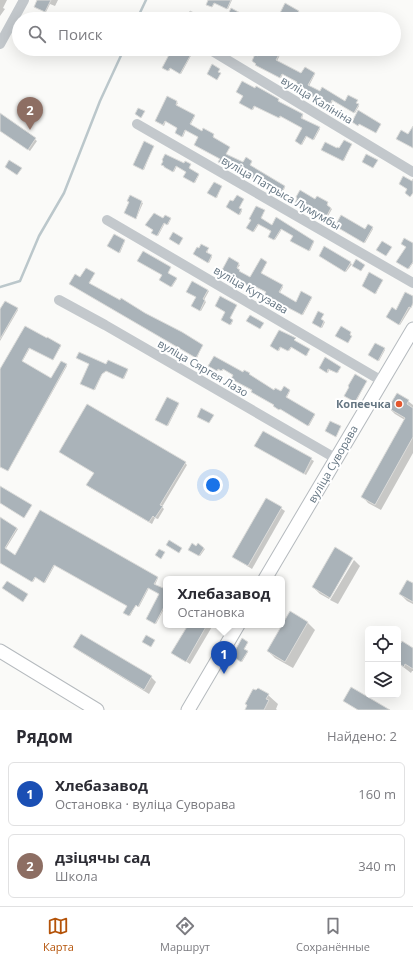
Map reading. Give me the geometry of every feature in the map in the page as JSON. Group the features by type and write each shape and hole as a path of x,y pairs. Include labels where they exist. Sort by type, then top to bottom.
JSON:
{"main road":[{"name":"вуліца Суворава","path":"266,576 413,329"},
{"path":"188,710 236,628"},
{"path":"0,652 97,710"}],"street":[{"path":"17,12 24,0"},
{"path":"0,43 12,22"},
{"name":"вуліца Калініна","path":"221,56 413,172"},
{"name":"вуліца Патрыса Лумумбы","path":"138,124 413,283"},
{"name":"вуліца Кутузава","path":"107,220 382,381"},
{"name":"вуліца Сяргея Лазо","path":"59,300 335,458"}],"building":[{"path":"37,0 51,0 45,12 34,7"},
{"path":"208,0 231,0 227,9 214,3 212,7 206,5"},
{"path":"285,3 299,11 298,12 280,12"},
{"path":"231,8 238,12 229,12"},
{"path":"168,56 190,56 180,74 170,68 168,71 162,68"},
{"path":"254,56 278,56 276,60 301,73 305,67 315,73 308,85 320,91 322,87 345,101 348,95 358,100 356,103 359,104 354,113 332,100 329,107 295,86 297,82 282,74 280,78 255,65 256,64 252,61"},
{"path":"212,64 220,69 218,72 221,73 217,80 207,74"},
{"path":"242,81 255,88 256,86 279,99 278,101 303,114 301,118 320,127 313,140 306,136 301,145 295,141 302,128 280,116 279,118 254,106 252,110 239,103 243,96 236,92"},
{"path":"167,96 177,101 176,105 195,115 190,124 202,131 203,128 214,134 213,137 230,147 226,154 243,162 246,157 252,161 250,165 285,186 281,194 225,163 224,165 218,162 220,159 194,145 198,137 185,130 182,137 175,133 177,128 165,121 163,125 155,121"},
{"path":"138,108 145,111 141,118 135,114"},
{"path":"358,110 381,124 376,133 352,122"},
{"path":"0,113 36,138 28,150 0,131"},
{"path":"413,126 413,148 396,139 401,130 408,134"},
{"path":"344,140 352,144 343,161 321,150 325,142 339,148"},
{"path":"144,141 154,146 143,170 133,165"},
{"path":"165,154 184,163 185,161 191,164 189,168 199,174 194,183 183,177 186,172 176,166 173,172 161,165"},
{"path":"366,154 378,160 373,168 362,162"},
{"path":"9,160 22,168 17,175 5,167"},
{"path":"403,176 412,181 413,179 413,193 410,197 405,193 407,189 399,184"},
{"path":"214,182 222,186 216,198 207,193"},
{"path":"300,190 315,199 317,196 328,202 327,205 331,208 323,223 318,220 321,213 302,203 301,206 295,203 296,197"},
{"path":"130,195 142,201 136,219 124,213 129,202 127,201"},
{"path":"237,195 244,199 239,208 242,209 239,215 226,207 230,200 233,201"},
{"path":"256,206 265,210 261,218 272,225 276,217 314,241 309,251 290,241 293,236 281,229 274,240 268,237 271,231 258,224 253,232 246,228 251,220 249,219"},
{"path":"154,213 163,218 165,215 171,218 167,225 164,223 157,236 151,233 153,230 145,225"},
{"path":"341,215 365,229 368,224 373,227 364,243 335,226"},
{"path":"173,232 183,238 179,245 169,239"},
{"path":"114,234 125,240 119,253 107,246"},
{"path":"404,238 413,243 413,262 408,269 396,262 406,247 401,244"},
{"path":"382,241 392,247 386,256 376,250"},
{"path":"201,244 209,248 206,252 212,255 208,263 193,254 197,247 199,248"},
{"path":"324,246 351,262 345,272 319,256"},
{"path":"143,251 171,267 168,273 177,278 171,287 159,280 162,275 137,261"},
{"path":"229,257 239,263 237,268 240,270 239,271 250,277 261,258 267,262 261,273 283,285 279,292 296,302 301,291 312,297 302,315 264,295 266,292 254,286 252,288 227,275 227,273 222,270"},
{"path":"356,259 365,265 361,271 352,266"},
{"path":"86,268 95,273 89,283 120,300 121,298 203,345 196,358 69,284 75,274 80,277"},
{"path":"369,272 383,280 375,294 362,286"},
{"path":"192,281 208,290 203,299 205,300 200,311 191,306 196,297 186,292"},
{"path":"405,292 413,296 413,303 411,308 409,307 399,325 386,317 392,307 396,310"},
{"path":"220,296 237,305 230,318 233,320 230,325 221,320 225,312 215,306"},
{"path":"5,301 18,308 0,339 0,309"},
{"path":"318,311 324,314 321,319 324,321 321,328 312,323"},
{"path":"250,315 264,323 260,329 246,321"},
{"path":"25,326 61,345 53,360 29,348 22,361 51,378 61,361 67,364 8,471 0,467 0,369"},
{"path":"341,326 351,332 350,335 352,336 348,343 335,336"},
{"path":"279,330 296,338 294,340 310,349 306,356 291,347 288,351 280,347 278,351 270,346"},
{"path":"375,343 385,348 378,361 368,355"},
{"path":"79,352 106,364 108,360 128,369 123,379 106,371 102,374 94,390 80,384 89,364 76,358"},
{"path":"214,356 243,372 244,370 250,373 249,374 274,390 275,388 281,391 284,386 290,390 286,397 315,414 308,426 251,392 252,390 231,379 233,375 223,369 221,371 218,369 217,371 208,366"},
{"path":"325,357 341,367 337,373 328,369 327,373 319,368"},
{"path":"355,374 367,381 355,402 344,396"},
{"path":"397,393 409,400 407,404 413,408 413,437 375,505 361,497 405,418 388,408"},
{"path":"167,397 179,403 167,426 155,420"},
{"path":"87,404 186,462 160,505 163,506 155,518 153,516 149,522 86,485 94,473 59,452"},
{"path":"201,408 214,415 209,423 197,417"},
{"path":"330,421 341,426 336,437 325,431"},
{"path":"263,431 312,458 304,474 254,446"},
{"path":"0,486 32,505 24,518 0,503"},
{"path":"266,498 282,507 248,566 232,557"},
{"path":"40,510 158,577 154,584 163,588 163,609 155,624 146,619 159,594 148,588 138,607 136,605 129,616 123,613 127,606 54,565 44,583 35,577 32,582 0,563 0,517 17,528 5,548 15,555"},
{"path":"169,540 182,548 179,553 166,545"},
{"path":"192,543 196,546 198,543 204,548 199,556 188,550"},
{"path":"335,547 353,558 330,598 312,587"},
{"path":"159,549 165,552 161,559 155,555"},
{"path":"407,580 413,583 413,602 399,594"},
{"path":"7,581 28,594 23,602 2,588"},
{"path":"290,611 308,622 285,662 267,651 280,628 285,628 285,620"},
{"path":"186,628 205,628 186,662 171,653"},
{"path":"81,634 152,676 144,690 73,647"},
{"path":"146,635 155,640 151,647 142,642"},
{"path":"242,638 248,642 244,649 248,651 241,662 232,656"},
{"path":"402,641 413,648 413,669 405,664 404,667 401,665"},
{"path":"351,687 365,695 365,698 370,698 390,710 358,710 343,701"},
{"path":"258,688 269,694 266,699 269,700 264,710 245,710 247,705 245,704 253,689 256,690"}],"waterway":[{"path":"140,12 146,0"},
{"path":"0,287 20,281 39,236 64,193 100,101 121,56"}],"place":[{"name":"дзіцячы сад","path":"30,130"},
{"name":"Копеечка","path":"399,404"},
{"name":"Хлебазавод","path":"224,674"}]}
